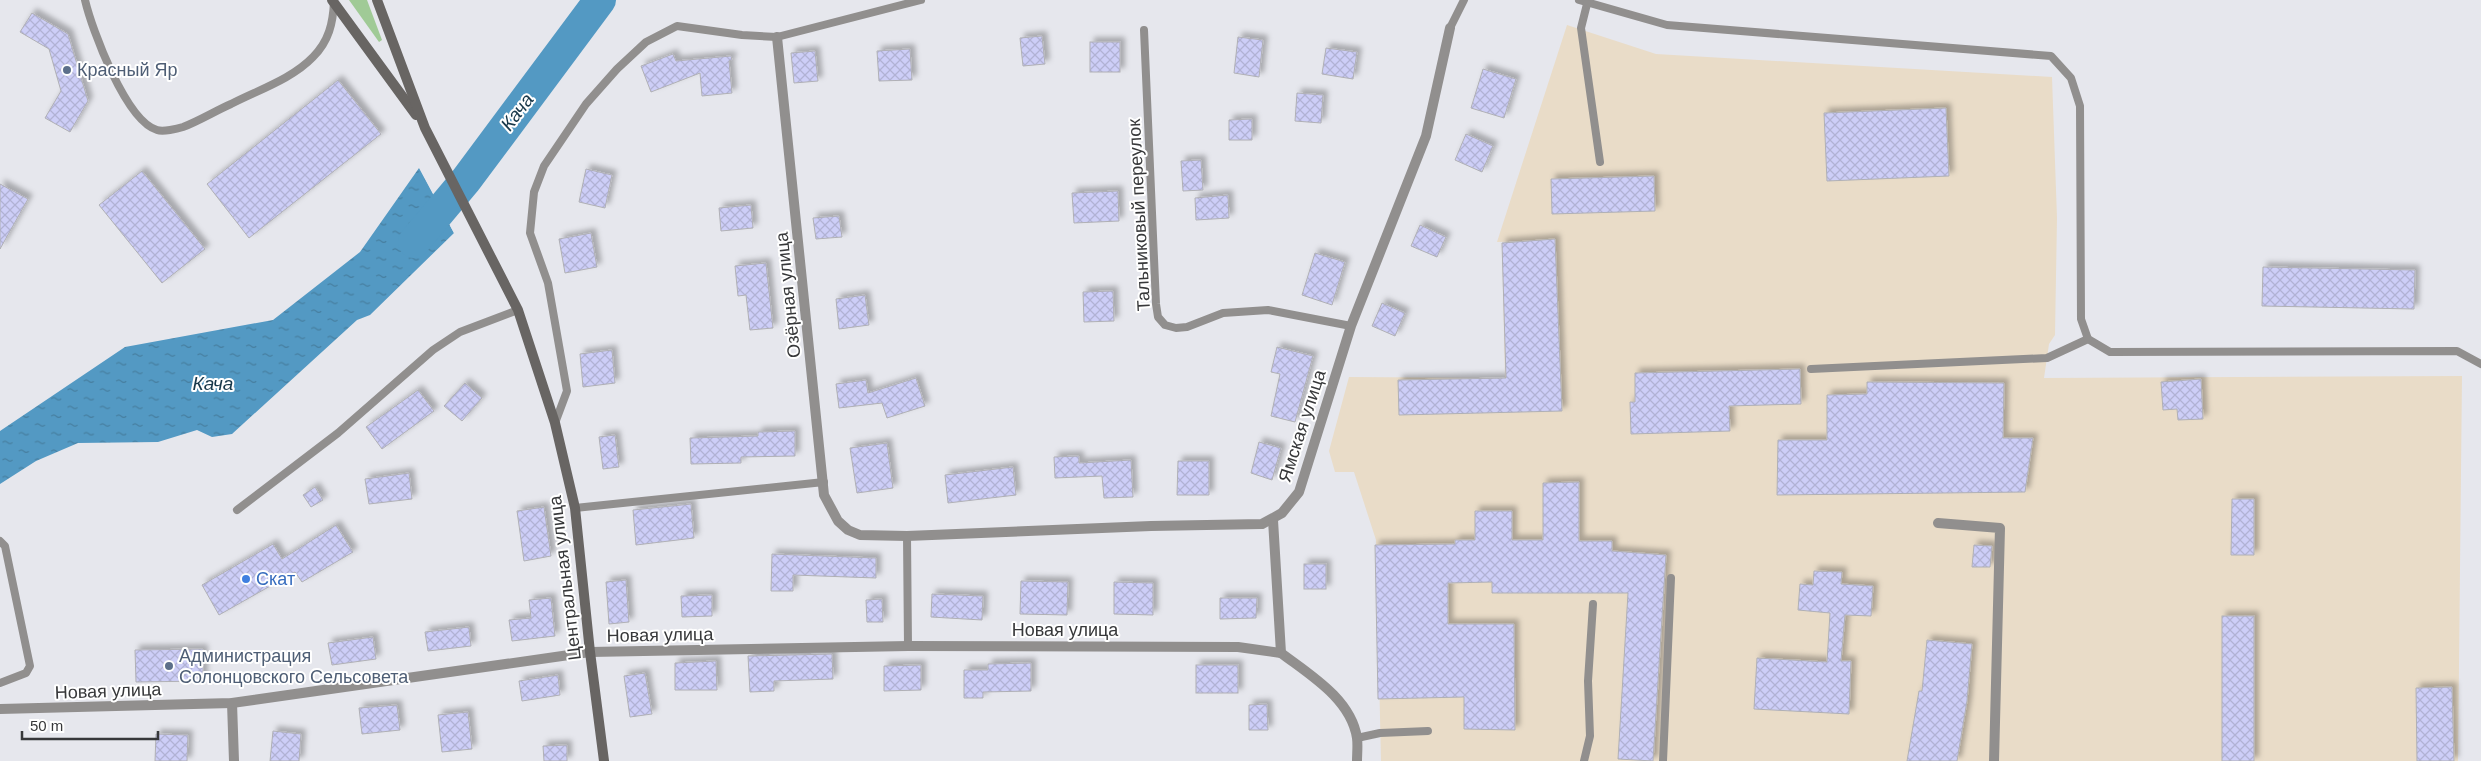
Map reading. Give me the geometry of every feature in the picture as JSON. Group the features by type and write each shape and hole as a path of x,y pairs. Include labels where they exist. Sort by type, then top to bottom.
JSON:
{"street":[{"path":"377,0 425,128"},
{"path":"333,1 425,128"},
{"name":"Ямская улица","path":"1273,520 1290,505 1299,492 1351,326 1426,136 1450,28"},
{"name":"Озёрная улица","path":"777,36 824,495 838,521 848,530 860,535 907,536"},
{"name":"Центральная улица","path":"425,128 502,282 518,310 555,423 575,508 604,761"},
{"path":"907,536 1160,525 1262,524 1273,520 1281,653 1326,688 1347,712 1357,738 1357,761"},
{"path":"1938,523 2000,528 1994,761"},
{"name":"Новая улица","path":"0,709 42,710 232,703 590,652 908,646 1238,647 1281,653"},
{"path":"232,703 234,761"}],"lane":[{"path":"85,0 97,41 110,71 144,122 158,130 181,128 292,73 313,57 326,42 334,23 333,1"},
{"path":"555,423 567,391 548,283 530,233 534,192 544,166 586,104 617,69 654,38 678,26 742,35 777,36 921,0"},
{"path":"1450,28 1464,0"},
{"path":"1579,0 1587,4 1667,25 2052,56 2072,78 2080,106 2081,320 2088,339 2110,352 2457,351 2481,364"},
{"path":"1587,4 1581,28 1600,162"},
{"name":"Тальниковый переулок","path":"1144,30 1158,317 1165,325 1176,328 1187,327 1223,313 1268,310 1351,326"},
{"path":"237,510 338,433 433,350 460,332 518,310"},
{"path":"1811,369 2047,358 2088,339"},
{"path":"575,508 824,482"},
{"path":"907,536 908,646"},
{"path":"0,541 5,546 30,666 26,673 0,683"},
{"path":"1663,761 1671,578"},
{"path":"1584,761 1590,736 1588,681 1593,604"},
{"path":"1357,738 1380,733 1428,731"}],"shaded area":[{"path":"1567,25 1656,54 2052,77 2057,218 2055,335 2049,344 2044,378 2462,376 2458,761 1381,761 1376,540 1354,472 1335,472 1329,451 1349,377 1505,378 1502,243 1531,241 1497,242"}],"green space":[{"path":"349,0 367,0 382,40 379,42"}],"water":[{"name":"Кача","path":"419,168 454,233 370,315 357,320 232,434 212,437 197,430 158,442 78,443 36,461 0,484 0,431 125,347 273,320 360,252"}],"pier":[{"path":"418,165 422,166 456,231 455,235"}],"building":[{"name":"Красный Яр","path":"32,13 68,34 88,101 70,132 45,118 61,91 49,49 20,32"},
{"path":"1042,36 1045,64 1023,66 1020,38"},
{"path":"1238,37 1263,40 1259,77 1234,73"},
{"path":"1090,42 1120,42 1120,72 1090,72"},
{"path":"1326,48 1357,52 1353,79 1322,74"},
{"path":"910,49 912,80 879,81 877,51"},
{"path":"815,51 818,81 794,83 791,53"},
{"path":"673,54 676,61 731,56 732,60 729,61 732,93 702,96 700,73 651,92 641,66"},
{"path":"1483,69 1516,79 1504,118 1471,108"},
{"path":"338,80 381,134 249,238 207,184"},
{"path":"1297,93 1323,95 1321,123 1295,121"},
{"path":"1946,108 1949,176 1827,181 1824,113"},
{"path":"1252,119 1252,140 1229,140 1229,120"},
{"path":"1466,134 1493,146 1482,172 1455,160"},
{"path":"1201,160 1203,190 1183,191 1181,161"},
{"path":"586,169 612,175 605,208 579,202"},
{"path":"142,171 205,249 162,283 99,205"},
{"path":"1654,176 1655,211 1552,214 1551,179"},
{"path":"0,184 28,199 0,249"},
{"path":"1118,191 1119,221 1074,223 1072,193"},
{"path":"1228,195 1229,218 1196,220 1195,198"},
{"path":"751,205 753,228 721,231 719,208"},
{"path":"839,216 842,237 816,239 813,218"},
{"path":"1420,225 1446,237 1437,257 1411,246"},
{"path":"591,233 597,267 565,273 559,239"},
{"path":"1555,239 1562,411 1399,415 1398,380 1506,378 1502,243"},
{"path":"1315,253 1345,262 1332,305 1302,295"},
{"path":"766,263 773,328 750,330 746,295 738,296 735,266"},
{"path":"2263,267 2415,270 2414,309 2262,306"},
{"path":"1113,291 1114,321 1084,322 1083,292"},
{"path":"865,295 869,325 839,329 836,299"},
{"path":"1382,303 1405,313 1395,336 1372,326"},
{"path":"1277,347 1313,356 1295,422 1271,416 1280,374 1271,372"},
{"path":"612,350 615,383 583,387 580,354"},
{"path":"1800,369 1801,404 1729,406 1730,431 1631,434 1630,402 1635,402 1635,373"},
{"path":"916,378 925,406 887,418 882,403 839,408 836,384 866,380 868,393"},
{"path":"2201,379 2203,419 2178,420 2177,409 2163,410 2161,382"},
{"path":"1867,382 2004,383 2003,438 2033,438 2025,492 1777,495 1778,440 1827,440 1827,395 1867,394"},
{"path":"465,383 482,398 462,421 444,406"},
{"path":"418,390 434,411 382,449 366,427"},
{"path":"795,431 795,456 741,457 741,463 691,464 690,438 758,436 758,432"},
{"path":"615,435 619,467 603,469 599,437"},
{"path":"1259,442 1281,448 1272,480 1251,473"},
{"path":"887,443 893,488 857,493 850,448"},
{"path":"1079,456 1079,463 1131,460 1133,497 1104,498 1102,476 1055,478 1054,457"},
{"path":"1178,461 1209,461 1209,495 1177,495"},
{"path":"1013,467 1016,495 948,503 945,475"},
{"path":"409,473 412,499 369,504 365,479"},
{"path":"1579,482 1579,541 1612,541 1612,551 1666,555 1653,761 1618,759 1628,593 1492,593 1492,582 1448,583 1448,624 1514,624 1515,730 1464,729 1464,697 1378,699 1375,545 1455,544 1455,540 1475,540 1475,511 1512,511 1512,540 1543,540 1543,483"},
{"path":"315,487 323,500 311,507 303,495"},
{"path":"2232,499 2254,499 2254,555 2231,555"},
{"path":"691,504 694,538 636,545 633,510"},
{"path":"544,507 551,556 524,561 517,511"},
{"path":"336,525 353,552 302,582 295,572 219,615 202,585 273,544 282,559"},
{"path":"1974,545 1992,546 1990,567 1972,567"},
{"path":"772,554 876,558 876,578 793,575 793,591 771,591"},
{"path":"1304,564 1326,564 1326,589 1304,589"},
{"path":"1814,571 1842,572 1841,584 1873,586 1871,616 1845,615 1841,661 1851,661 1849,714 1754,709 1757,658 1827,662 1830,613 1798,610 1800,584 1813,585"},
{"path":"626,580 629,622 609,624 606,582"},
{"path":"1021,581 1068,582 1067,615 1020,614"},
{"path":"1114,582 1153,583 1153,615 1114,614"},
{"path":"932,594 983,596 982,620 931,617"},
{"path":"712,595 712,616 682,617 681,596"},
{"path":"551,598 555,636 512,641 509,620 531,618 529,600"},
{"path":"1220,598 1257,598 1256,618 1220,619"},
{"path":"882,599 883,622 867,622 866,600"},
{"path":"2222,616 2254,616 2254,761 2222,761"},
{"path":"469,627 471,646 428,651 425,632"},
{"path":"373,637 376,659 332,665 328,643"},
{"path":"1927,640 1972,644 1967,701 1957,761 1907,761 1919,691 1922,691"},
{"name":"Администрация Солонцовского Сельсовета","path":"203,649 203,681 136,682 135,650"},
{"path":"832,654 833,679 774,681 774,691 750,692 748,656"},
{"path":"716,661 717,690 675,690 675,663"},
{"path":"1031,663 1031,691 983,692 983,698 964,698 964,670 988,670 988,664"},
{"path":"921,665 921,690 884,691 884,666"},
{"path":"1196,665 1238,665 1238,693 1196,693"},
{"path":"645,673 652,714 630,717 624,676"},
{"path":"558,675 560,695 522,701 519,681"},
{"path":"2452,687 2454,761 2417,761 2416,688"},
{"path":"1267,704 1268,730 1249,730 1249,705"},
{"path":"397,705 400,730 362,734 359,708"},
{"path":"468,712 472,749 442,752 438,715"},
{"path":"273,731 301,734 299,761 270,761"},
{"path":"156,734 188,735 187,761 155,761"},
{"path":"567,745 567,761 544,761 543,746"}],"waterway":[{"name":"Кача","path":"414,242 466,180 600,0"}],"place":[{"name":"Красный Яр","path":"67,70"},
{"name":"Скат","path":"246,579"},
{"name":"Администрация Солонцовского Сельсовета","path":"169,666"}]}
